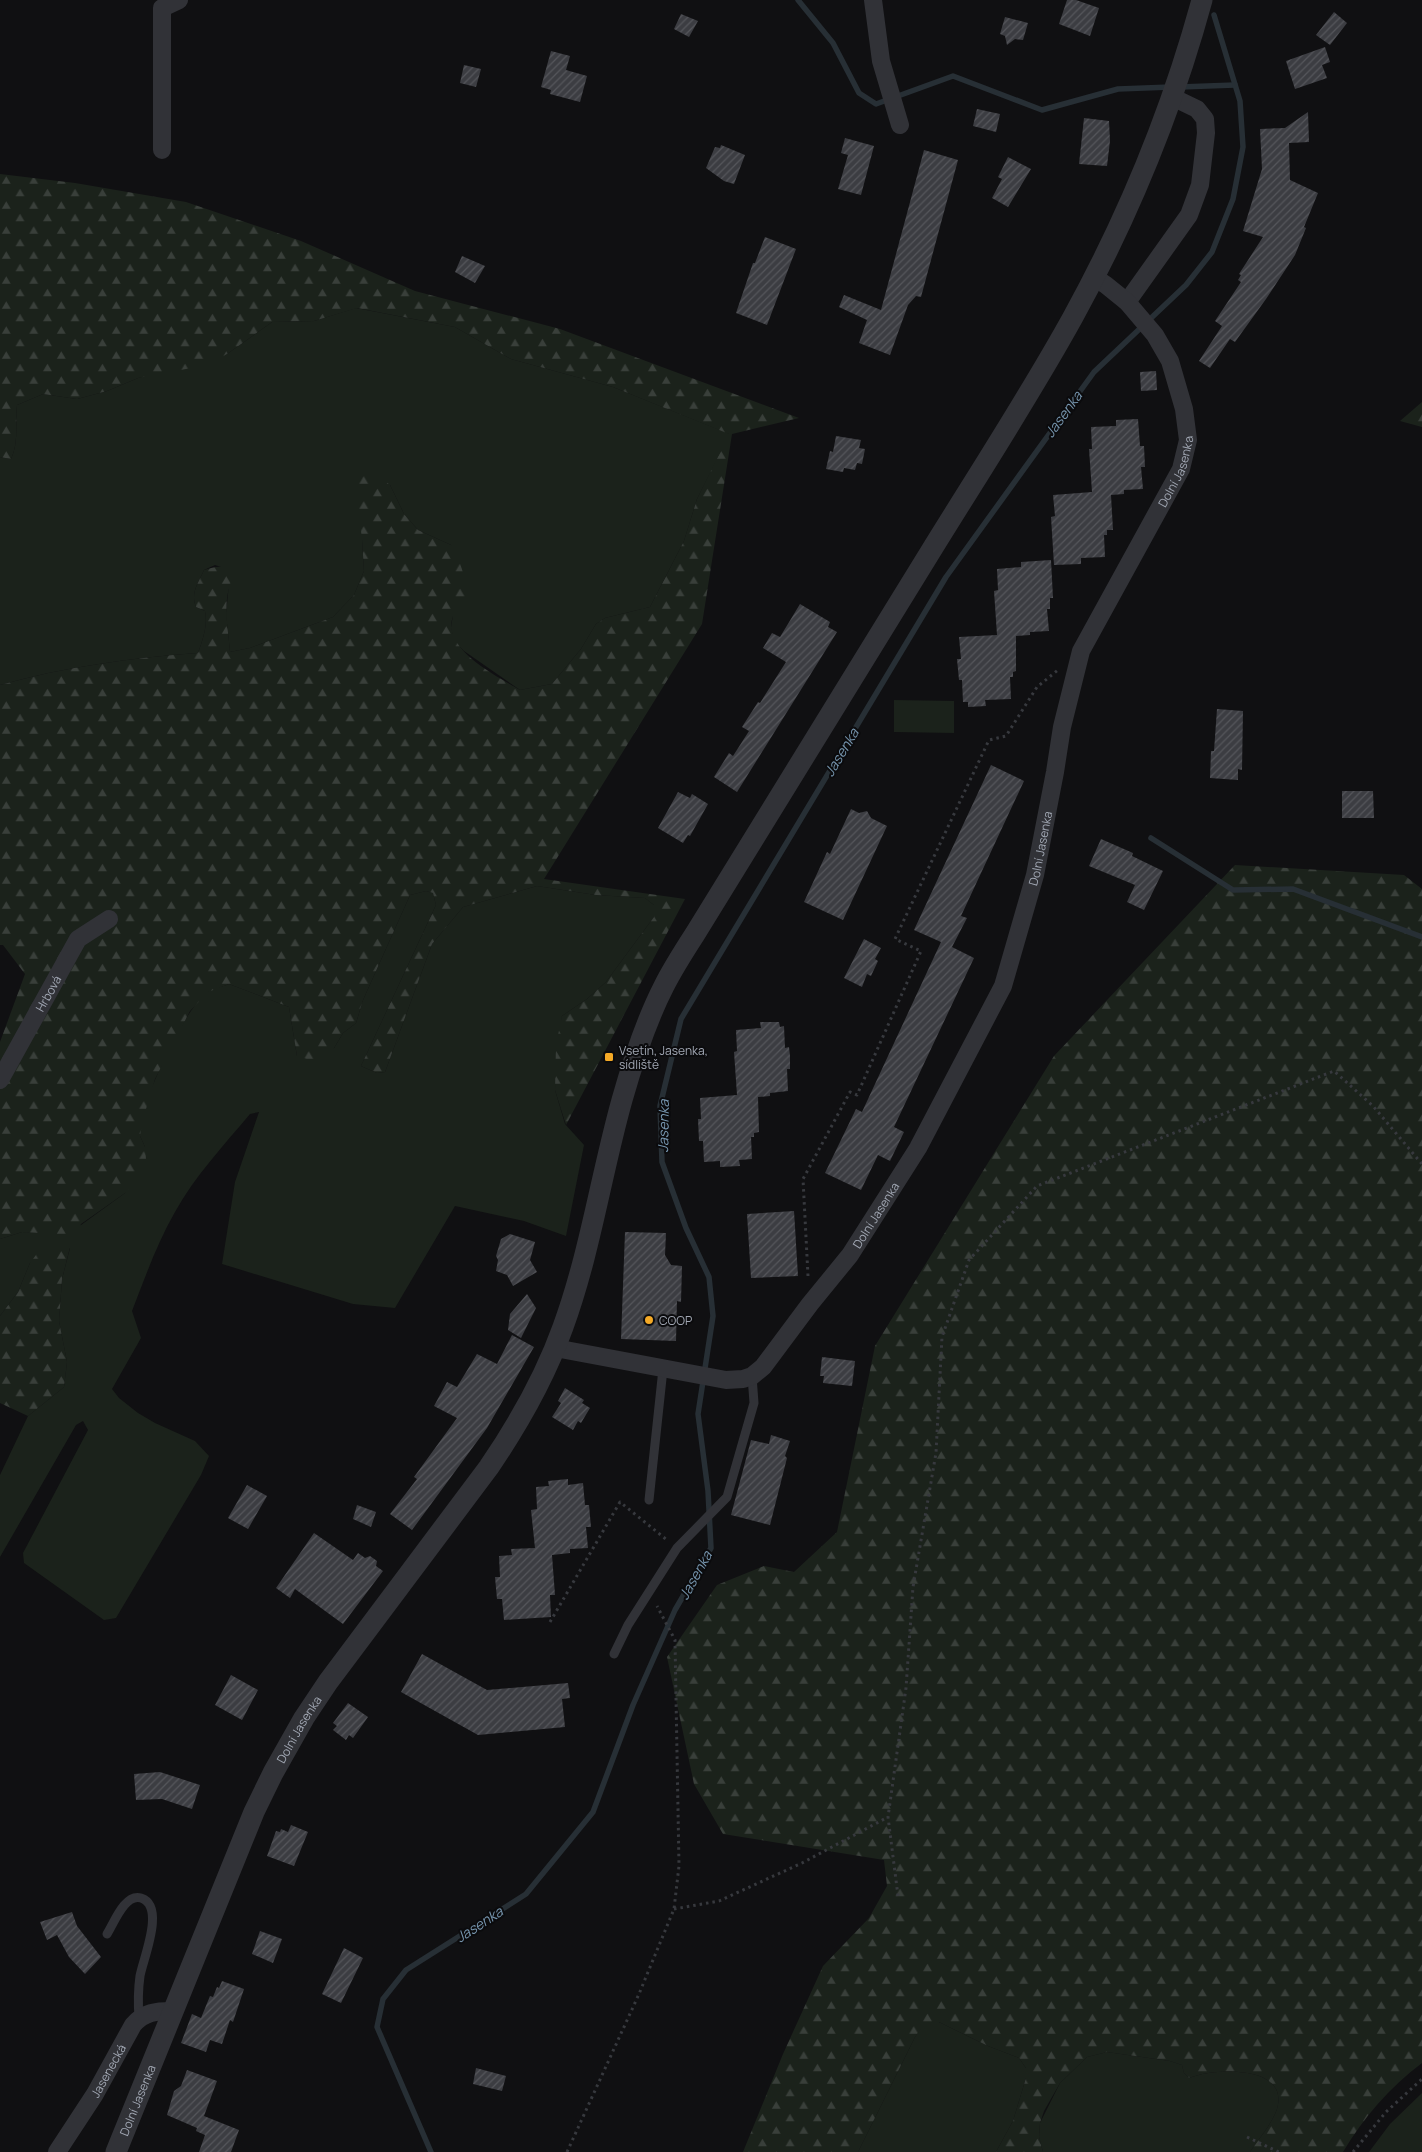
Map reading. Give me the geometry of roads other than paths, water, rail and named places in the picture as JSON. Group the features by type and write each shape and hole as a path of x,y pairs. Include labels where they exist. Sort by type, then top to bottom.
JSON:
{"street":[{"path":"162,150 160,4 179,0"},
{"path":"873,0 881,61 900,125"},
{"name":"Dolní Jasenka","path":"116,2152 254,1812 273,1773 304,1718 354,1645 508,1438 538,1387 555,1348 576,1285 611,1143 631,1073 652,1012 678,961 1017,413 1073,318 1140,179 1172,97 1202,0"},
{"path":"1127,302 1189,215 1200,185 1206,133 1205,119 1197,109 1172,97"},
{"name":"Dolní Jasenka","path":"752,1376 762,1367 850,1255 918,1148 1003,986 1035,875 1062,727 1081,651 1181,469 1188,440 1184,409 1170,361 1155,335 1127,302 1094,277"},
{"name":"Hrbová","path":"0,1080 78,939 109,919"},
{"path":"555,1348 726,1380 735,1381 752,1376"},
{"path":"139,2018 153,2011 173,2011"},
{"name":"Jasenecká","path":"57,2152 95,2094 123,2041 139,2018"}],"lane":[{"path":"648,1500 663,1369"},
{"path":"614,1654 628,1625 677,1548 727,1497 754,1402 752,1376"},
{"path":"107,1934 127,1902 139,1897 147,1900 152,1908 152,1924 140,1975 139,2018"}],"waterway":[{"path":"798,0 833,43 859,93 876,104 953,76 1042,110 1118,89 1171,87"},
{"name":"Jasenka","path":"431,2152 377,2027 383,1999 406,1970 526,1894 593,1812 633,1705 675,1610 711,1548 708,1491 698,1414 713,1316 709,1277 686,1228 662,1162 660,1106 681,1019 946,577 1094,372 1186,285 1212,252 1233,199 1243,147 1240,101 1214,15"},
{"path":"1180,87 1235,85"},
{"path":"1151,838 1233,890 1293,889 1422,937"}],"place":[{"name":"Vsetín, Jasenka, sídliště","path":"609,1057"},
{"name":"COOP","path":"649,1320"}]}
